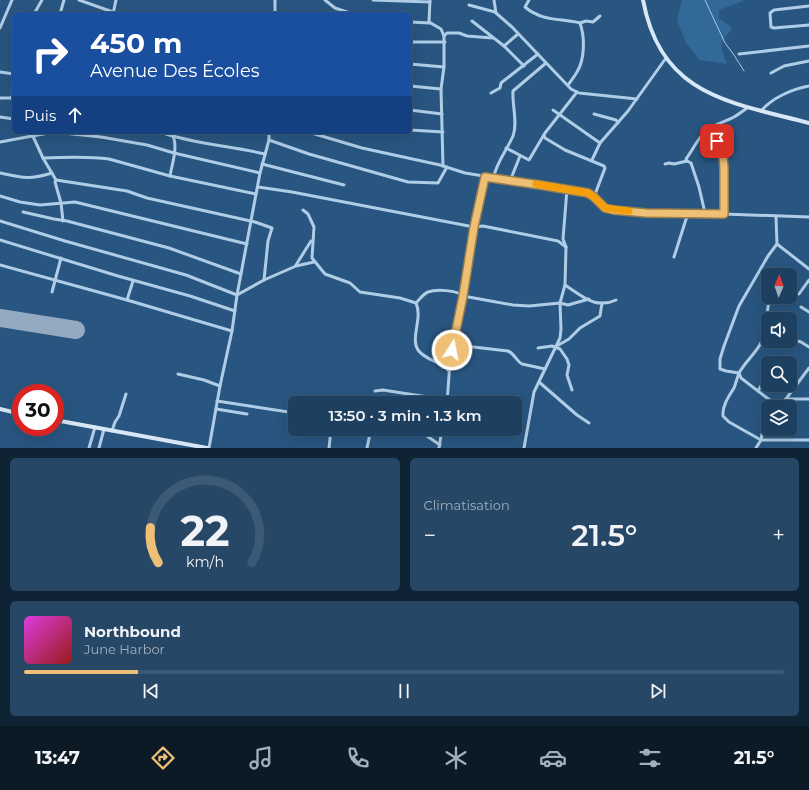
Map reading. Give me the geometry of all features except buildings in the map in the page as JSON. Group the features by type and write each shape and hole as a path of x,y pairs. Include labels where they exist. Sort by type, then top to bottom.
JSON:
{"street":[{"path":"0,27 12,0"},
{"path":"35,12 42,0"},
{"path":"61,12 64,0"},
{"path":"79,0 110,12"},
{"path":"113,12 116,0"},
{"path":"274,12 275,0"},
{"path":"324,0 335,8 347,12"},
{"path":"373,0 430,1 428,21 430,23"},
{"path":"494,0 494,12"},
{"path":"530,0 525,7 534,14 553,20 580,23 586,21 593,22 600,16"},
{"path":"643,0 654,38 666,58 681,75 699,88 725,101 809,123"},
{"path":"469,5 494,12 512,27 546,63 577,92 637,99"},
{"path":"809,6 774,10 770,13 771,27 774,28 809,25"},
{"path":"472,21 504,46 524,66"},
{"path":"269,140 308,154 408,182 438,183 445,167 441,89 445,42 441,29 430,23 412,22"},
{"path":"568,85 578,71 581,59 583,31 580,23"},
{"path":"444,36 447,33 459,32 467,36 493,38"},
{"path":"504,46 518,34"},
{"path":"412,42 445,42"},
{"path":"739,54 809,46"},
{"path":"491,93 500,88 501,83 538,54"},
{"path":"592,160 600,143 637,99 666,58"},
{"path":"771,73 784,66 809,61"},
{"path":"493,179 495,168 513,135 513,91 546,63"},
{"path":"412,64 444,67"},
{"path":"0,72 12,74"},
{"path":"412,86 441,89"},
{"path":"760,111 769,102 792,90 809,86"},
{"path":"506,148 529,160 544,135 577,92"},
{"path":"0,98 12,99"},
{"path":"687,161 686,159 699,138 714,126 735,116 747,108"},
{"path":"412,110 442,114"},
{"path":"553,110 600,143"},
{"path":"594,114 616,120 618,123"},
{"path":"0,117 12,119"},
{"path":"714,126 717,141 722,148 724,167 724,214"},
{"path":"412,130 443,132"},
{"path":"0,142 44,134"},
{"path":"78,134 101,136 147,145 174,153 260,173"},
{"path":"166,134 265,154"},
{"path":"64,422 208,448 232,331 237,295 260,173 269,140 269,134"},
{"path":"315,134 362,148 445,167 459,172 493,179 588,193 605,208 613,210 646,213 705,213 776,217 809,217"},
{"path":"544,135 545,138 564,150 604,166 605,168 594,197"},
{"path":"33,136 43,158 56,180 55,182 61,203 63,221"},
{"path":"170,176 175,140 173,136"},
{"path":"510,181 520,156"},
{"path":"43,158 101,158 170,176 256,194"},
{"path":"664,164 669,162 674,164 687,161"},
{"path":"687,161 691,163 705,213"},
{"path":"262,164 344,185"},
{"path":"0,173 24,178 33,178 52,173"},
{"path":"447,396 452,350 463,296 474,227 485,177"},
{"path":"56,180 127,191 147,198 251,221 272,228 268,241 264,280"},
{"path":"258,187 292,192 474,227 483,226 558,241 566,248"},
{"path":"524,448 534,392 560,338 560,303 565,285 566,248 563,239 567,189"},
{"path":"0,196 20,202 40,205 75,202 247,244"},
{"path":"304,210 308,214 314,227 311,255 314,262 325,274 350,283 360,292 400,298 416,303"},
{"path":"23,212 67,221 169,248 241,274"},
{"path":"674,257 688,213"},
{"path":"739,373 720,369 720,359 739,306 764,262 777,244 776,217"},
{"path":"476,218 483,226"},
{"path":"0,221 186,275 237,295"},
{"path":"296,266 312,239"},
{"path":"558,241 563,239"},
{"path":"0,240 133,281 190,296 235,311"},
{"path":"777,244 809,269"},
{"path":"52,292 61,258"},
{"path":"237,295 264,280 296,266 314,262"},
{"path":"0,264 232,331"},
{"path":"799,294 809,280"},
{"path":"127,300 133,281"},
{"path":"565,285 589,299 602,303 616,300"},
{"path":"416,303 424,295 430,292 445,291 463,296 513,305 560,303 568,305 589,299"},
{"path":"416,303 419,313 416,342 417,348 427,358 444,366 449,371"},
{"path":"556,347 580,328 600,316 602,303"},
{"path":"801,307 809,312"},
{"path":"454,340 456,345"},
{"path":"797,341 809,347"},
{"path":"761,343 739,373 734,387 727,398 723,416 729,422 761,440 809,440"},
{"path":"452,350 456,345"},
{"path":"456,345 512,353 519,363 545,370"},
{"path":"538,348 552,346 560,349 569,365 566,375 572,390"},
{"path":"797,384 809,368"},
{"path":"739,373 741,378 770,400"},
{"path":"178,374 204,380 220,386"},
{"path":"539,382 577,415 589,423"},
{"path":"758,391 761,386"},
{"path":"374,391 383,390 422,396"},
{"path":"786,399 791,392"},
{"path":"793,392 797,398"},
{"path":"112,431 119,416 126,394"},
{"path":"786,399 809,399"},
{"path":"217,401 288,412"},
{"path":"0,409 12,412"},
{"path":"216,409 247,414"},
{"path":"90,448 95,427"},
{"path":"99,448 104,429"},
{"path":"329,448 330,436"},
{"path":"367,448 370,436"},
{"path":"427,436 440,446 441,436"},
{"path":"756,448 762,436"},
{"path":"766,436 769,440"}],"shaded area":[{"path":"682,0 743,0 719,10 719,18 732,28 722,44 727,64 700,60 686,43 677,20"}],"waterway":[{"path":"705,0 725,43 744,71"}],"runway":[{"path":"0,318 76,330"}],"slow traffic":[{"path":"536,184 588,193 605,208 629,211"}],"route":[{"path":"452,350 463,296 468,258 485,177 588,193 605,208 613,210 646,213 724,214 724,167 722,148 717,141"}]}
